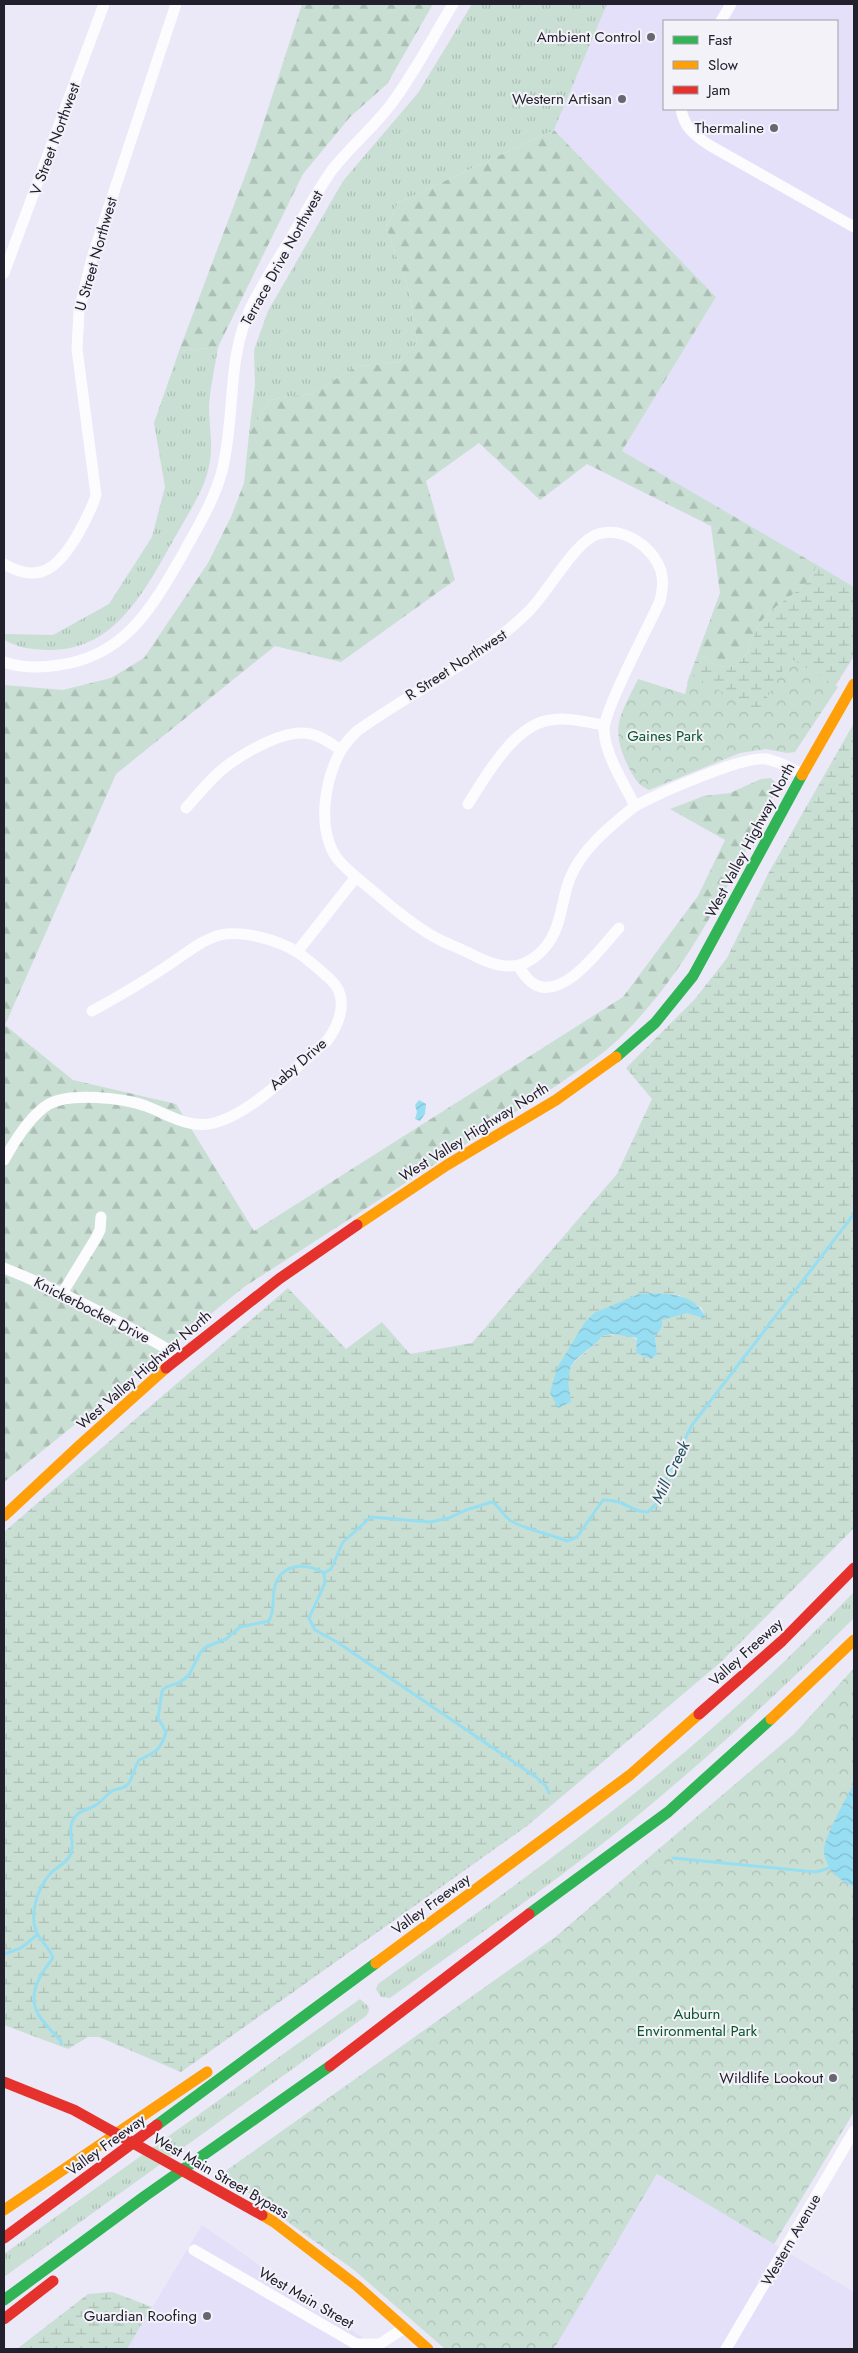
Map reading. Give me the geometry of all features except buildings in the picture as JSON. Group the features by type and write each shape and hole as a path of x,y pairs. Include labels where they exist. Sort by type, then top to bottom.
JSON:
{"main road":[{"name":"West Valley Highway North","path":"4,1516 179,1356 249,1299 432,1175 567,1092 616,1058 642,1036 672,1005 693,976 802,774 854,684"},
{"name":"Valley Freeway","path":"4,2238 630,1775 782,1642 854,1568"},
{"path":"4,2300 139,2201 308,2082 529,1914 668,1812 818,1676 854,1640"},
{"path":"4,2210 222,2062 358,1978"},
{"name":"West Main Street Bypass","path":"4,2082 74,2110 274,2222 356,2285 404,2328"},
{"path":"182,2186 278,2111 308,2082"},
{"path":"4,2319 66,2272"},
{"path":"404,2328 428,2349"}],"street":[{"name":"V Street Northwest","path":"4,273 104,4"},
{"name":"U Street Northwest","path":"4,564 12,569 28,573 42,572 55,566 65,556 93,506 96,495 77,349 79,312 92,258 176,4"},
{"name":"Terrace Drive Northwest","path":"4,662 28,667 48,667 73,663 88,658 110,647 130,632 153,603 205,515 217,489 227,442 234,361 251,308 319,190 345,155 391,105 453,4"},
{"path":"721,20 730,4"},
{"path":"681,110 686,125 696,136 709,145 854,227"},
{"name":"R Street Northwest","path":"518,966 491,963 438,939 420,928 356,878 340,862 333,852 326,829 324,805 333,768 341,750 356,731 506,633 530,610 583,544 598,534 617,534 632,538 646,547 656,560 661,572 663,585 660,601 653,618 611,705 604,725"},
{"path":"468,804 512,743 535,724 563,719 604,725 610,756 635,806"},
{"path":"186,808 216,775 248,752 278,737 303,732 320,737 341,750"},
{"path":"619,928 565,984 542,986 534,984 518,966 537,956 552,938 570,879 584,854 603,832 635,806 742,761 767,759 802,774"},
{"path":"297,952 356,878"},
{"name":"Aaby Drive","path":"4,1160 9,1150 38,1113 49,1104 62,1100 119,1098 195,1125 232,1118 251,1105 326,1040 337,1028 342,1014 340,998 334,983 297,952 253,936 221,935 207,940 133,988 92,1011"},
{"path":"63,1292 96,1238 100,1230 101,1217"},
{"name":"Knickerbocker Drive","path":"4,1268 63,1292 130,1327 179,1356"},
{"name":"Western Avenue","path":"726,2349 854,2131"},
{"name":"West Main Street","path":"194,2250 356,2344 380,2344 404,2328"}],"shaded area":[{"path":"607,4 854,4 854,587 622,451 716,297 554,130"},
{"path":"657,2174 854,2292 854,2349 554,2349"},
{"path":"202,2225 379,2349 127,2349"}],"green space":[{"path":"302,4 433,4 387,84 350,117 303,174 218,347 179,351 254,152"},
{"path":"472,4 607,4 554,130 398,203 386,227 409,291 417,343 399,362 355,367 314,393 270,400 249,434 255,385 254,350 268,311 343,181 418,93"},
{"path":"554,130 716,297 622,451 817,565 812,576 804,585 769,612 759,625 743,659 727,667 714,664 698,653 720,593 711,526 587,464 540,500 479,443 426,481 455,580 341,662 275,646 116,774 5,1025 73,1080 176,1104 254,1231 623,997 698,896 725,840 670,809 704,796 730,793 761,779 771,778 778,787 725,890 686,957 639,1018 611,1046 562,1082 244,1287 4,1482 4,685 63,690 111,678 144,658 208,563 231,517 244,483 249,434 270,400 314,393 355,367 399,362 417,343 409,291 386,227 398,203"},
{"path":"218,347 211,385 209,414 211,448 205,482 139,597 109,629 91,641 71,648 35,649 4,640 4,634 53,635 109,604 152,537 165,487 154,423 179,351"},
{"path":"817,565 854,587 854,656 834,688 799,736 687,683 698,653 709,662 722,667 732,666 743,659 759,625 769,612 804,585 811,578"},
{"name":"Gaines Park","path":"790,658 838,687 795,752 787,753 766,749 740,753 649,790 637,781 623,754 618,732 622,713 638,679 685,694 690,674 752,709 762,706"},
{"path":"854,723 854,1528 721,1662 527,1826 181,2072 99,2037 88,2037 68,2049 4,2025 4,1532 288,1288 346,1349 382,1322 410,1354 472,1343 617,1174 652,1099 626,1068 695,999 727,958 768,874","holes":["639,1294 679,1295 702,1308 705,1319 687,1312 661,1320 662,1327 655,1336 657,1354 638,1340 626,1335 602,1336 575,1361 568,1373 585,1322"]},
{"path":"854,1592 854,1618 753,1715 675,1784 617,1832 521,1905 390,1998 381,1997 376,1989 378,1984 535,1870 649,1782 751,1693"},
{"name":"Auburn Environmental Park","path":"854,1668 854,2112 774,2244 657,2174 554,2349 445,2349 354,2270 225,2176 227,2170 554,1938 794,1734"},
{"path":"360,1999 368,2006 369,2011 366,2016 4,2277 4,2254"},
{"path":"112,2292 152,2307 127,2349 17,2349 88,2294"}],"water":[{"path":"419,1100 426,1104 425,1114 420,1121 415,1119 417,1112 415,1105"},
{"path":"639,1294 676,1295 691,1300 702,1311 706,1319 687,1313 662,1320 662,1327 655,1336 657,1354 651,1359 636,1353 637,1338 613,1334 602,1336 574,1362 568,1377 571,1402 558,1408 550,1393 557,1368 585,1322 594,1313"},
{"path":"854,1784 853,1886 847,1884 832,1872 824,1854 824,1848 832,1825"}],"waterway":[{"name":"Mill Creek","path":"61,2044 61,2041 47,2027 37,2013 35,2005 34,1997 41,1974 53,1958 35,1928 35,1903 45,1880 65,1862 71,1853 71,1828 74,1818 114,1790 126,1786 130,1782 139,1760 153,1753 162,1743 166,1732 158,1718 162,1691 166,1687 179,1683 189,1675 200,1653 206,1647 226,1639 240,1627 269,1621 273,1609 274,1590 281,1574 294,1567 301,1566 317,1569 324,1573 331,1569 343,1542 371,1517 430,1522 449,1518 466,1510 492,1502 511,1521 567,1541 577,1537 603,1500 617,1501 636,1510 648,1512 657,1503 670,1469 692,1425 854,1214"},
{"path":"324,1573 325,1583 309,1618 315,1630 337,1642 536,1777 546,1786 549,1793"},
{"path":"673,1858 816,1872 833,1867"},
{"path":"4,1954 21,1948 37,1935"}],"traffic: fast":[{"path":"616,1057 655,1023 693,976 802,775"},
{"path":"529,1914 668,1812 771,1719"},
{"path":"157,2125 376,1963"},
{"path":"4,2300 145,2196 330,2066"}],"traffic: slow":[{"path":"802,775 854,684"},
{"path":"357,1225 447,1165 556,1100 616,1057"},
{"path":"4,1516 166,1368"},
{"path":"771,1719 854,1640"},
{"path":"376,1963 630,1775 699,1714"},
{"path":"4,2210 207,2072"},
{"path":"262,2215 274,2222 356,2285 428,2349"}],"traffic: jam":[{"path":"166,1368 279,1279 357,1225"},
{"path":"699,1714 782,1641 854,1568"},
{"path":"330,2066 529,1914"},
{"path":"4,2082 74,2110 262,2215"},
{"path":"4,2238 157,2125"},
{"path":"4,2319 53,2281"}],"place":[{"name":"Ambient Control","path":"651,37"},
{"name":"Western Artisan","path":"622,99"},
{"name":"Thermaline","path":"774,128"},
{"name":"Wildlife Lookout","path":"833,2078"},
{"name":"Guardian Roofing","path":"207,2316"}]}
